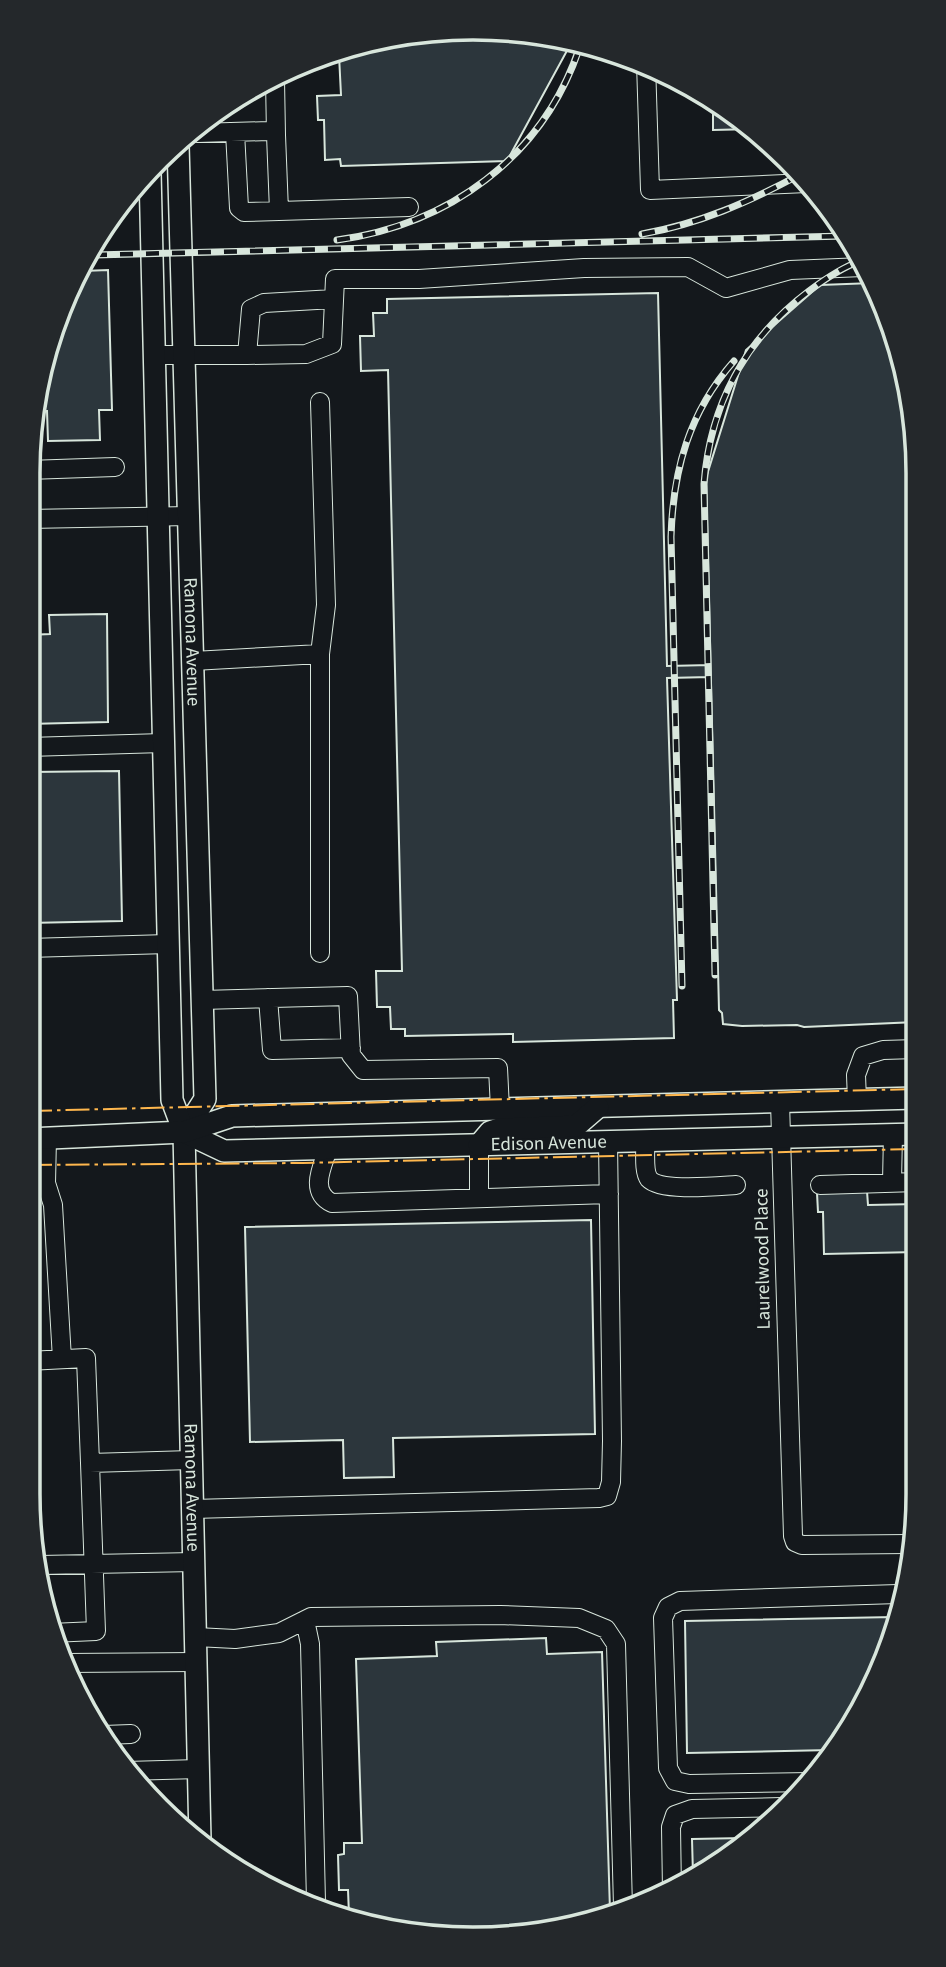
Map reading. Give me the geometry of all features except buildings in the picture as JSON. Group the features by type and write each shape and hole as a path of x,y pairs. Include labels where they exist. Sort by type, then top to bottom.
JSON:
{"main road":[{"name":"Ramona Avenue","path":"178,157 205,1099 184,1132"},
{"name":"Ramona Avenue","path":"150,185 172,1100 184,1132 201,1829"},
{"name":"Edison Avenue","path":"40,1138 184,1132 232,1116 906,1098"},
{"path":"479,1145 490,1132 499,1129 576,1126 598,1107"},
{"name":"Edison Avenue","path":"184,1132 224,1151 906,1134"}],"street":[{"path":"646,77 650,190 794,184"},
{"path":"275,89 279,211"},
{"path":"207,133 269,131 276,135"},
{"path":"235,132 239,208 244,212 409,207"},
{"path":"154,355 306,354 332,344 335,279 419,279 584,268 688,267 726,288 790,271 853,268"},
{"path":"247,355 251,309 264,303 334,299"},
{"path":"320,402 326,605 320,654 320,953"},
{"path":"40,470 115,467"},
{"path":"40,519 189,516"},
{"path":"193,661 320,654"},
{"path":"40,747 163,743"},
{"path":"40,948 168,944"},
{"path":"202,1000 348,996 351,1055 363,1070 498,1068 500,1109"},
{"path":"268,998 272,1050 351,1048"},
{"path":"857,1100 856,1075 863,1056 883,1050 906,1049"},
{"name":"Laurelwood Place","path":"780,1102 793,1536 795,1542 802,1545 903,1544"},
{"path":"892,1182 893,1134"},
{"path":"645,1140 647,1172 650,1179 656,1182 680,1186 736,1185"},
{"path":"193,1509 607,1496 611,1482 612,1441 608,1141"},
{"path":"479,1145 479,1198"},
{"path":"40,1149 53,1205 62,1359"},
{"path":"328,1149 319,1176 319,1186 325,1199 331,1203 609,1194"},
{"path":"820,1185 906,1182"},
{"path":"40,1360 86,1358 96,1631 63,1632"},
{"path":"90,1463 191,1460"},
{"path":"47,1565 194,1562"},
{"path":"795,1782 689,1784 676,1781 668,1768 663,1618 668,1607 680,1601 894,1594"},
{"path":"196,1637 235,1639 279,1633 311,1617 579,1618 606,1629 616,1644 623,1900"},
{"path":"305,1620 310,1644 316,1897"},
{"path":"74,1663 196,1662"},
{"path":"113,1735 131,1734"},
{"path":"141,1771 199,1769"},
{"path":"672,1878 671,1827 675,1815 692,1809 771,1807"}],"railway":[{"path":"337,240 378,232 416,219 453,202 486,180 515,153 541,123 563,88 577,53"},
{"path":"642,234 723,211 790,179"},
{"path":"99,255 835,236"},
{"path":"715,975 704,484 708,455 723,401 749,352 786,310 833,274 852,264"},
{"path":"682,986 672,512 680,465 695,421 718,380 734,361"}],"power":[{"path":"40,1111 906,1089"},
{"path":"40,1165 302,1163 906,1149"}]}
